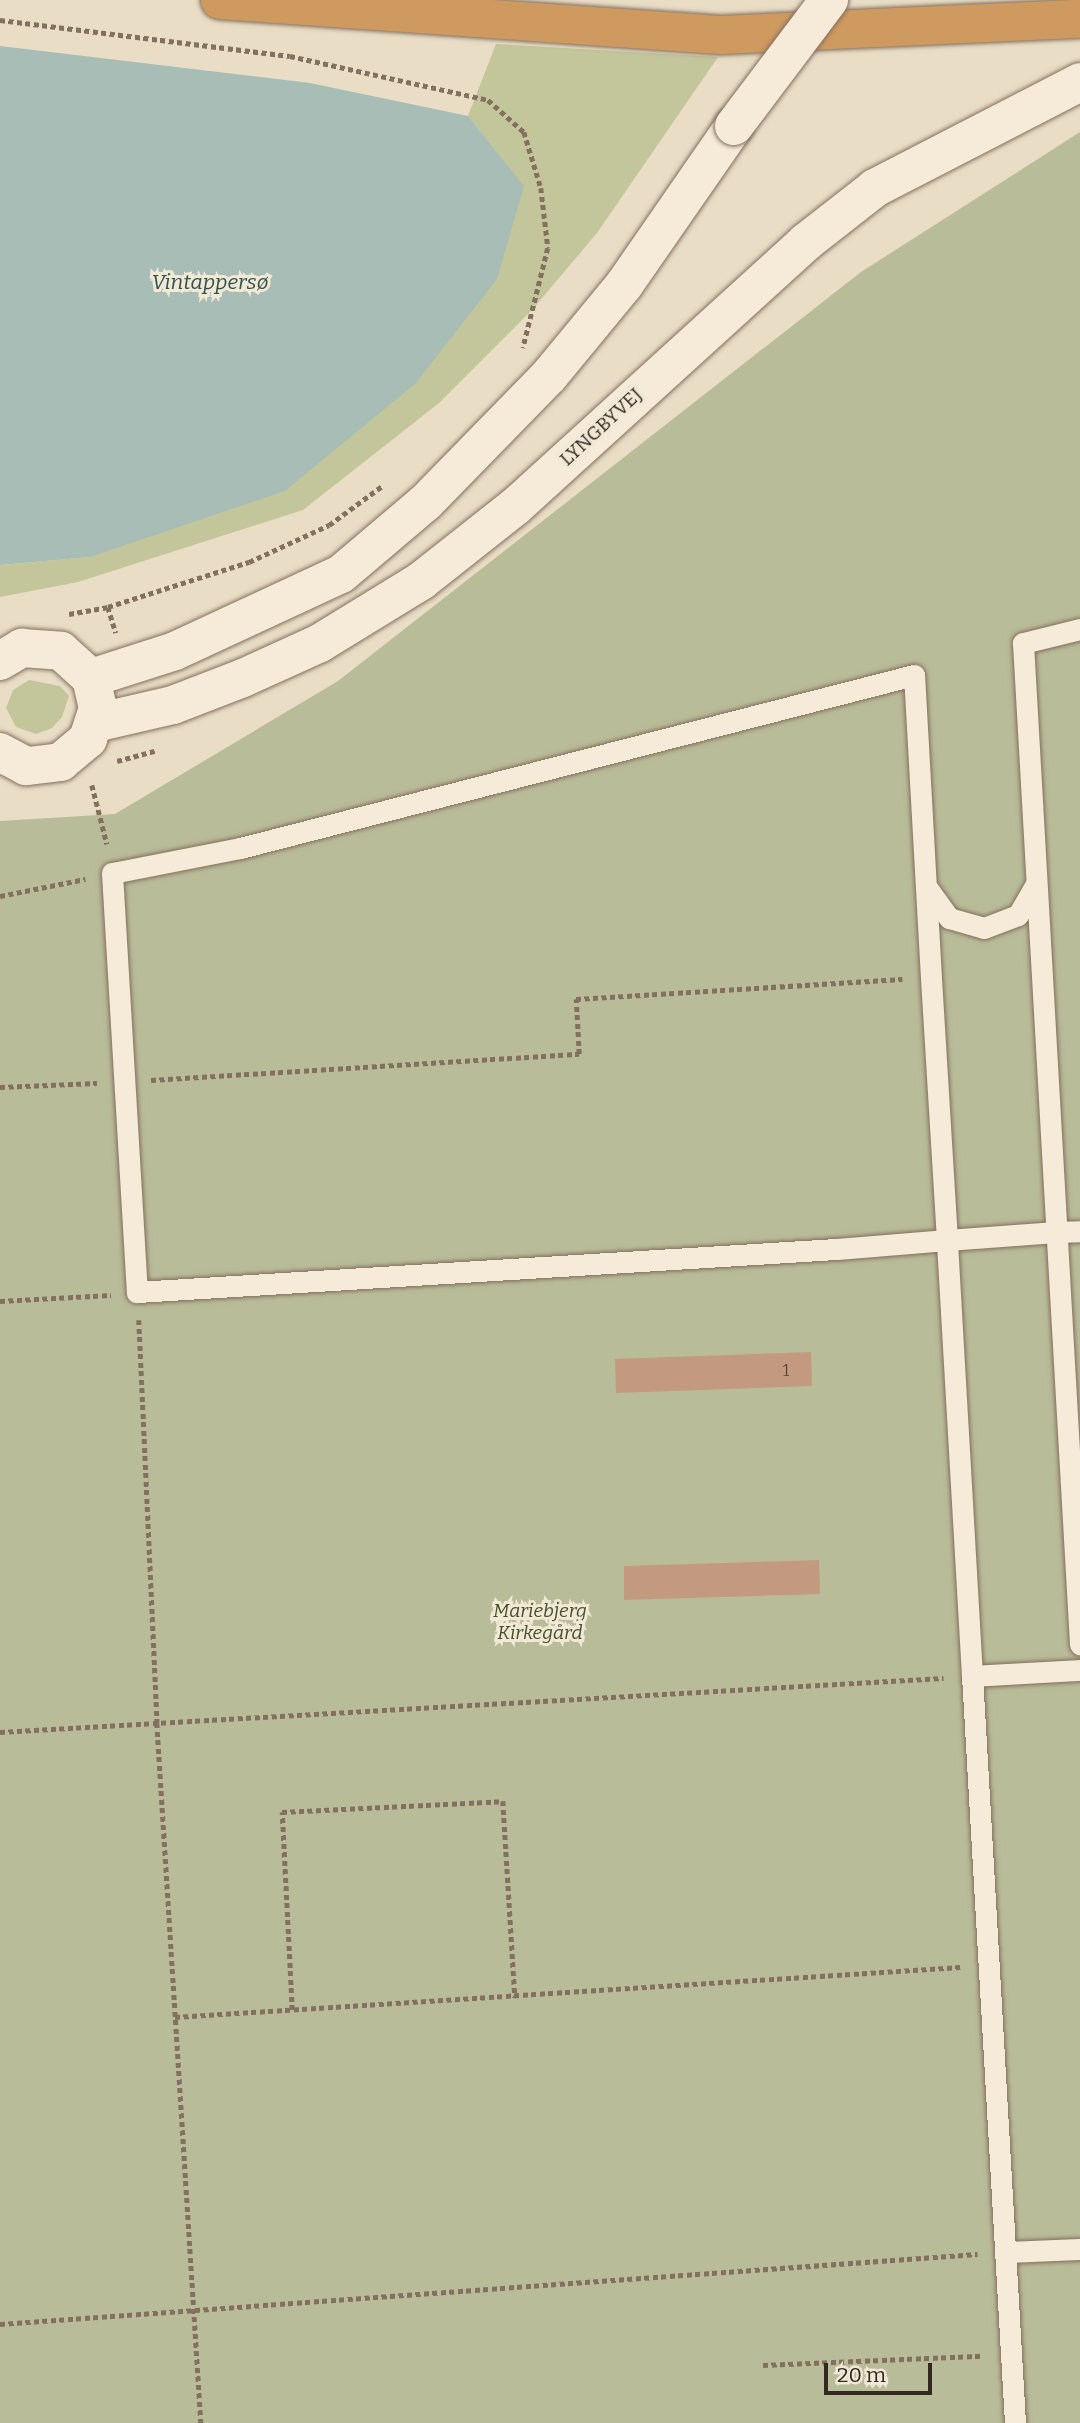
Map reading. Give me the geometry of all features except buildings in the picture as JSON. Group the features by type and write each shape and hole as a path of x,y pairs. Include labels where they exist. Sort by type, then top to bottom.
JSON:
{"highway":[{"path":"220,0 721,35 1080,19"}],"street":[{"path":"91,678 187,646 341,574 426,502 549,376 624,285 734,126 829,0"},
{"name":"LYNGBYVEJ","path":"95,723 173,705 243,678 320,643 421,581 516,506 806,242 875,188 1080,82"},
{"path":"0,661 22,648 42,646 78,662 91,678 98,708 88,739 61,762 26,766 0,752"}],"lane":[{"path":"1080,629 1023,643 1080,1644"},
{"path":"1015,2423 1006,2252 988,1965 947,1240 914,675 240,848 113,873 137,1292 947,1240 1056,1232 1080,1231"},
{"path":"925,870 928,888 942,911 965,926 984,928 1018,915 1037,883 1035,864"},
{"path":"972,1676 1080,1670"},
{"path":"1006,2252 1080,2249"}],"path":[{"path":"0,20 290,55 488,100 524,132 541,188 548,248 519,361"},
{"path":"60,615 108,607 249,562 329,525 393,478"},
{"path":"0,896 113,873 97,794 88,778"},
{"path":"0,1087 579,1054 576,999 931,978"},
{"path":"0,1301 137,1292 157,1723 201,2423"},
{"path":"0,1732 972,1676"},
{"path":"292,2010 282,1812 503,1801 516,1998"},
{"path":"175,2017 516,1998 988,1965"},
{"path":"0,2324 194,2313 1006,2252"},
{"path":"762,2365 1011,2355"}],"green space":[{"path":"496,44 718,57 597,233 532,310 439,403 303,510 78,582 0,597 0,565 90,557 524,187 468,116"},
{"name":"Mariebjerg Kirkegård","path":"1080,132 1080,2423 0,2423 0,821 115,814 338,681 861,272"},
{"path":"29,680 60,686 69,696 62,717 52,728 36,734 16,727 6,708 13,690"}],"water":[{"name":"Vintappersø","path":"0,46 310,83 468,116 524,186 497,279 416,383 285,491 90,557 0,565"}]}
